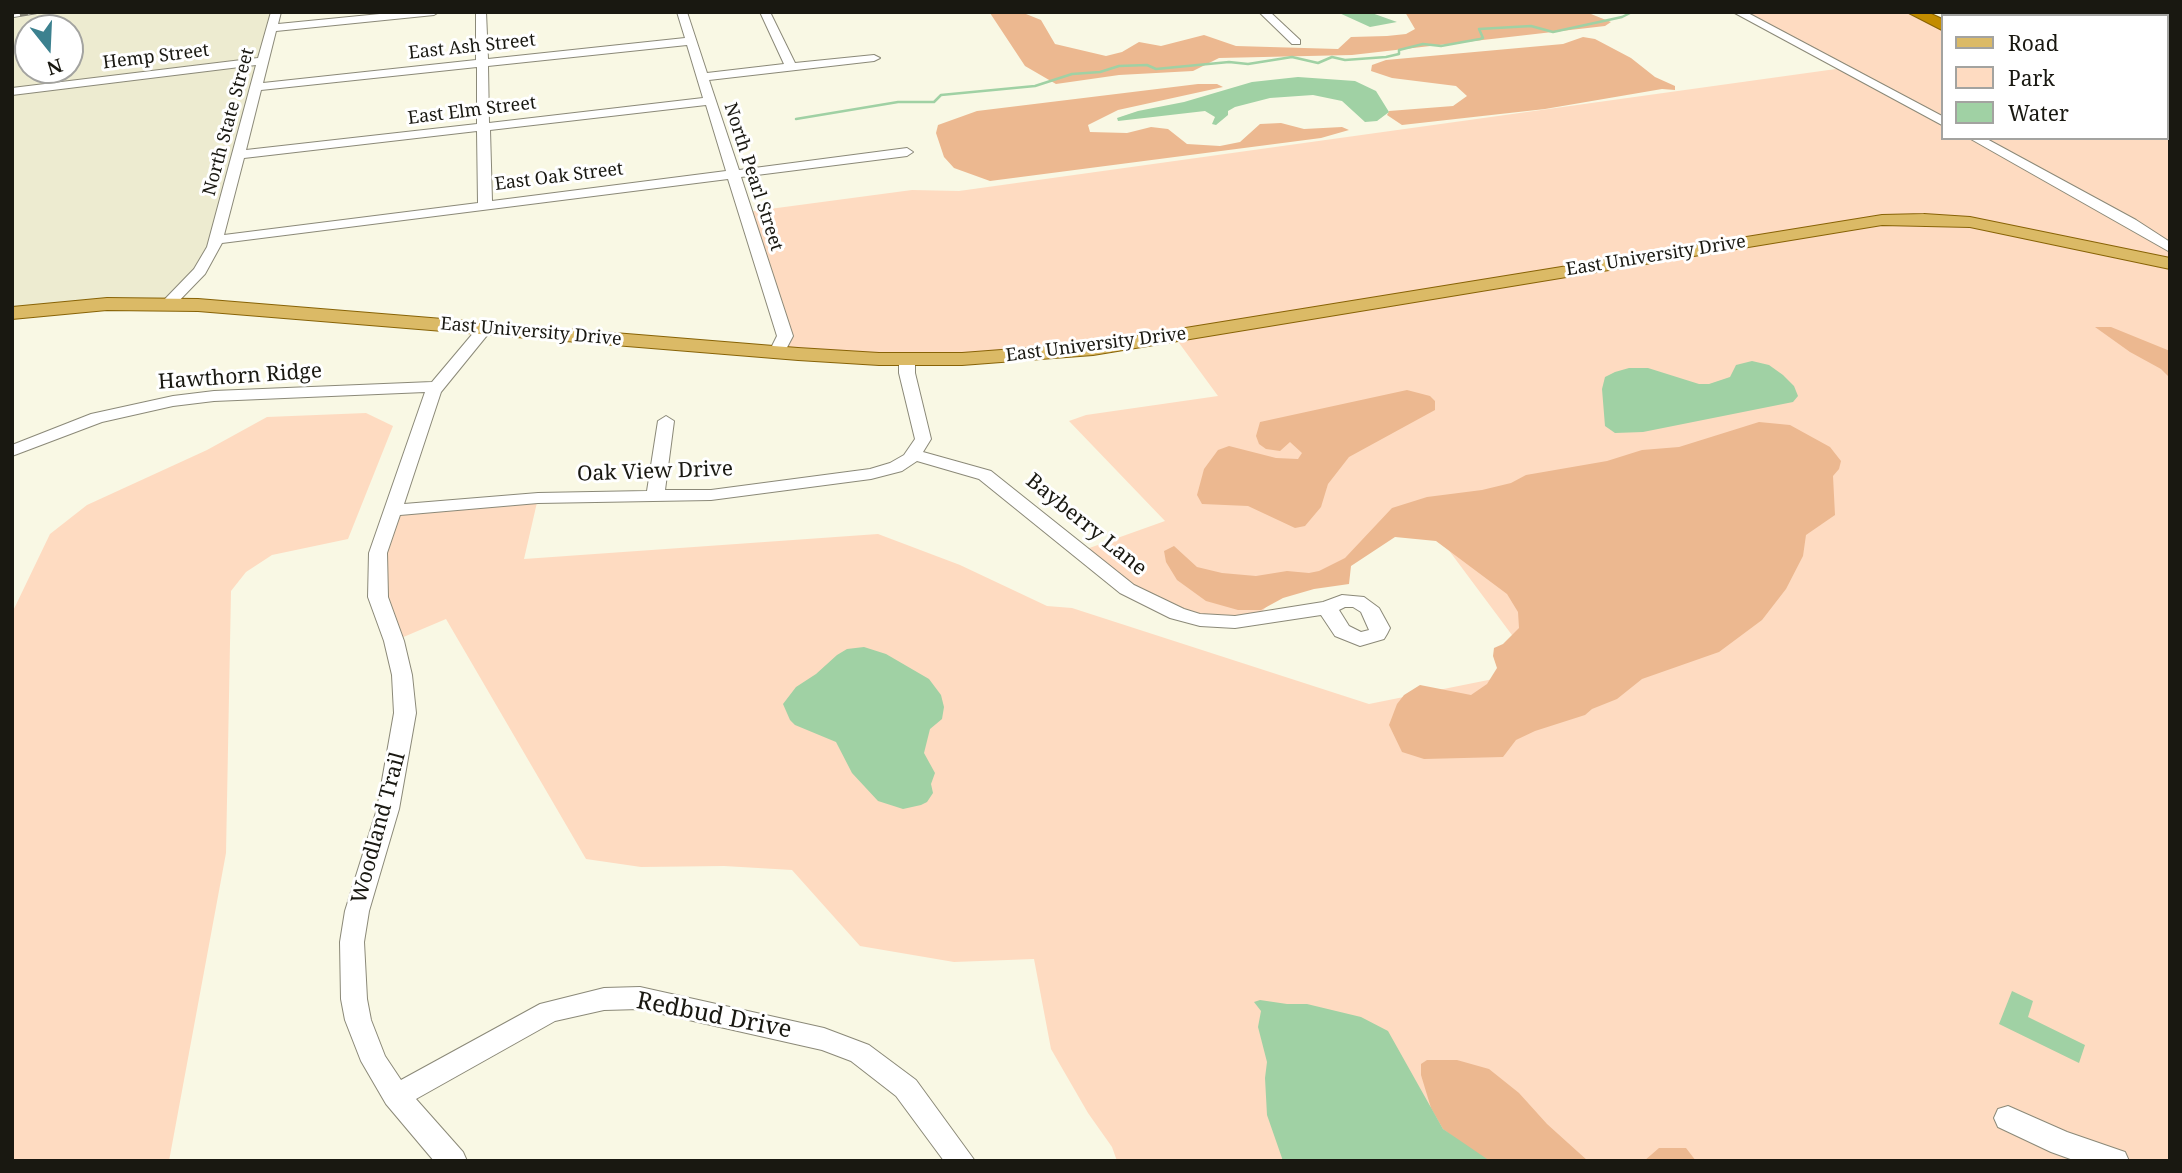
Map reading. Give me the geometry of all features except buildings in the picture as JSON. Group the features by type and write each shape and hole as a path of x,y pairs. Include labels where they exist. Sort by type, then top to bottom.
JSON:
{"highway":[{"path":"1914,12 1940,24"}],"main road":[{"name":"East University Drive","path":"12,313 85,305 168,304 777,352 907,359 989,358 1093,349 1882,220 1970,222 2170,264"}],"street":[{"name":"North State Street","path":"168,304 200,271 216,240 276,12"},
{"path":"272,29 434,12"},
{"path":"481,12 485,204"},
{"name":"North Pearl Street","path":"682,12 785,336 777,352"},
{"path":"765,12 791,67"},
{"path":"1264,12 1296,42"},
{"path":"1739,12 1940,120"},
{"name":"East Ash Street","path":"257,87 691,41"},
{"path":"701,77 874,58"},
{"name":"Hemp Street","path":"12,92 262,61"},
{"name":"East Elm Street","path":"239,155 709,101"},
{"path":"1979,140 2170,248"},
{"name":"East Oak Street","path":"216,240 732,172 907,152"},
{"name":"Woodland Trail","path":"453,1161 396,1096 374,1061 365,1041 354,999 352,966 357,911 388,809 403,733 402,675 376,582 377,553 436,387 485,328"},
{"path":"907,359 906,373 923,439 915,455"},
{"name":"Hawthorn Ridge","path":"12,451 84,422 173,401 214,396 436,387"},
{"path":"655,496 666,421"},
{"name":"Oak View Drive","path":"391,510 538,498 736,493 871,474 896,467 915,455"},
{"name":"Bayberry Lane","path":"915,455 985,475 1136,594 1177,614 1200,620 1235,622 1328,608"},
{"name":"Redbud Drive","path":"396,1096 549,1012 595,1000 640,998 824,1039 860,1054 892,1075 906,1088 961,1161"},
{"path":"2008,1118 2061,1143 2115,1161"}],"shaded area":[{"path":"276,12 214,247 174,298 123,298 12,307 12,19 14,84 84,84 84,14 39,14"},
{"path":"1021,12 1041,20 1055,44 1106,56 1122,52 1139,42 1161,46 1204,35 1236,46 1338,49 1351,37 1406,34 1415,29 1405,12 1586,12 1611,22 1605,26 1352,55 1219,58 1193,71 1119,75 1056,84 1025,66 990,13"},
{"path":"2042,12 2170,12 2170,100 2168,14"},
{"path":"1583,37 1595,39 1631,58 1655,77 1675,86 1675,90 1662,89 1545,109 1402,125 1387,115 1389,111 1453,106 1467,96 1456,86 1392,78 1371,71 1372,65 1386,60 1563,44"},
{"path":"1198,84 1217,84 1223,87 1118,110 1088,125 1090,132 1127,133 1151,127 1168,129 1187,144 1220,146 1240,142 1260,124 1281,123 1304,129 1342,127 1349,130 1321,138 990,181 954,168 944,157 936,133 938,125 977,111"},
{"path":"2095,327 2111,327 2170,351 2170,378 2161,369 2130,352"},
{"path":"1407,390 1430,396 1435,401 1435,410 1349,457 1328,484 1321,507 1305,526 1295,528 1248,506 1202,504 1197,495 1204,469 1218,450 1229,446 1276,458 1298,459 1302,453 1290,442 1280,451 1266,449 1259,444 1256,436 1260,422"},
{"path":"1759,422 1790,425 1830,447 1841,461 1833,476 1835,515 1806,535 1803,556 1786,589 1762,620 1719,652 1642,679 1617,699 1592,709 1585,715 1516,740 1503,757 1424,759 1402,752 1389,725 1397,704 1404,695 1420,685 1471,695 1487,684 1497,668 1493,656 1494,648 1503,644 1519,628 1518,612 1507,594 1436,541 1395,537 1351,566 1349,584 1314,589 1283,598 1261,610 1238,610 1206,601 1177,580 1166,562 1164,551 1174,546 1197,567 1222,573 1256,576 1287,571 1319,571 1345,558 1392,508 1427,497 1482,490 1511,483 1526,475 1607,461 1642,450 1679,447"},
{"path":"1427,1060 1457,1060 1489,1069 1519,1093 1547,1124 1588,1161 1490,1161 1475,1153 1443,1129 1431,1108 1421,1075 1421,1064"},
{"path":"1659,1148 1686,1148 1696,1161 1644,1161"}],"green space":[{"path":"1741,12 1914,12 1940,24 1940,140 2168,140 2170,98 2170,1161 1117,1161 1112,1147 1088,1113 1051,1049 1034,959 954,962 860,946 792,870 724,866 641,867 586,859 446,619 394,641 378,597 391,510 538,498 524,559 878,534 960,565 1047,606 1072,608 1369,704 1538,670 1430,525 1380,530 1332,570 1278,593 1255,620 1177,614 1081,551 1165,521 1069,421 1086,415 1218,396 1174,336 962,359 781,347 747,212 912,190 959,191 1843,68"},
{"path":"366,413 393,426 348,539 272,555 246,572 231,591 226,853 169,1161 12,1161 12,613 50,534 87,505 207,450 267,417"}],"water":[{"path":"1337,12 1369,12 1397,22 1370,27"},
{"path":"1298,77 1355,81 1376,91 1389,112 1377,121 1365,122 1342,101 1313,95 1270,98 1235,107 1216,125 1212,124 1215,117 1205,111 1118,121 1117,118 1252,82"},
{"path":"1752,361 1769,365 1794,386 1798,396 1793,402 1643,432 1615,433 1605,426 1602,389 1605,377 1615,372 1629,368 1648,368 1699,384 1709,384 1730,377 1736,365"},
{"path":"864,647 886,654 929,679 941,695 944,707 942,719 930,729 924,753 935,773 931,784 933,793 927,802 921,805 903,809 878,801 852,773 836,742 795,725 783,704 796,687 837,655 847,649"},
{"path":"2012,991 2033,1001 2028,1017 2085,1045 2079,1063 1999,1024"},
{"path":"1260,1000 1307,1004 1361,1017 1388,1031 1443,1129 1490,1161 1283,1161 1267,1115 1267,1062 1258,1027 1261,1011 1254,1002"}],"waterway":[{"path":"796,119 898,102 934,102 941,95 1035,86 1072,74 1100,72 1119,66 1147,65 1156,69 1229,62 1248,64 1292,57 1318,63 1332,57 1345,60 1386,57 1399,54 1399,50 1423,44 1441,46 1480,39 1483,38 1479,29 1531,26 1553,32 1622,17 1632,12"}],"railway":[{"path":"12,16 36,12"}]}
